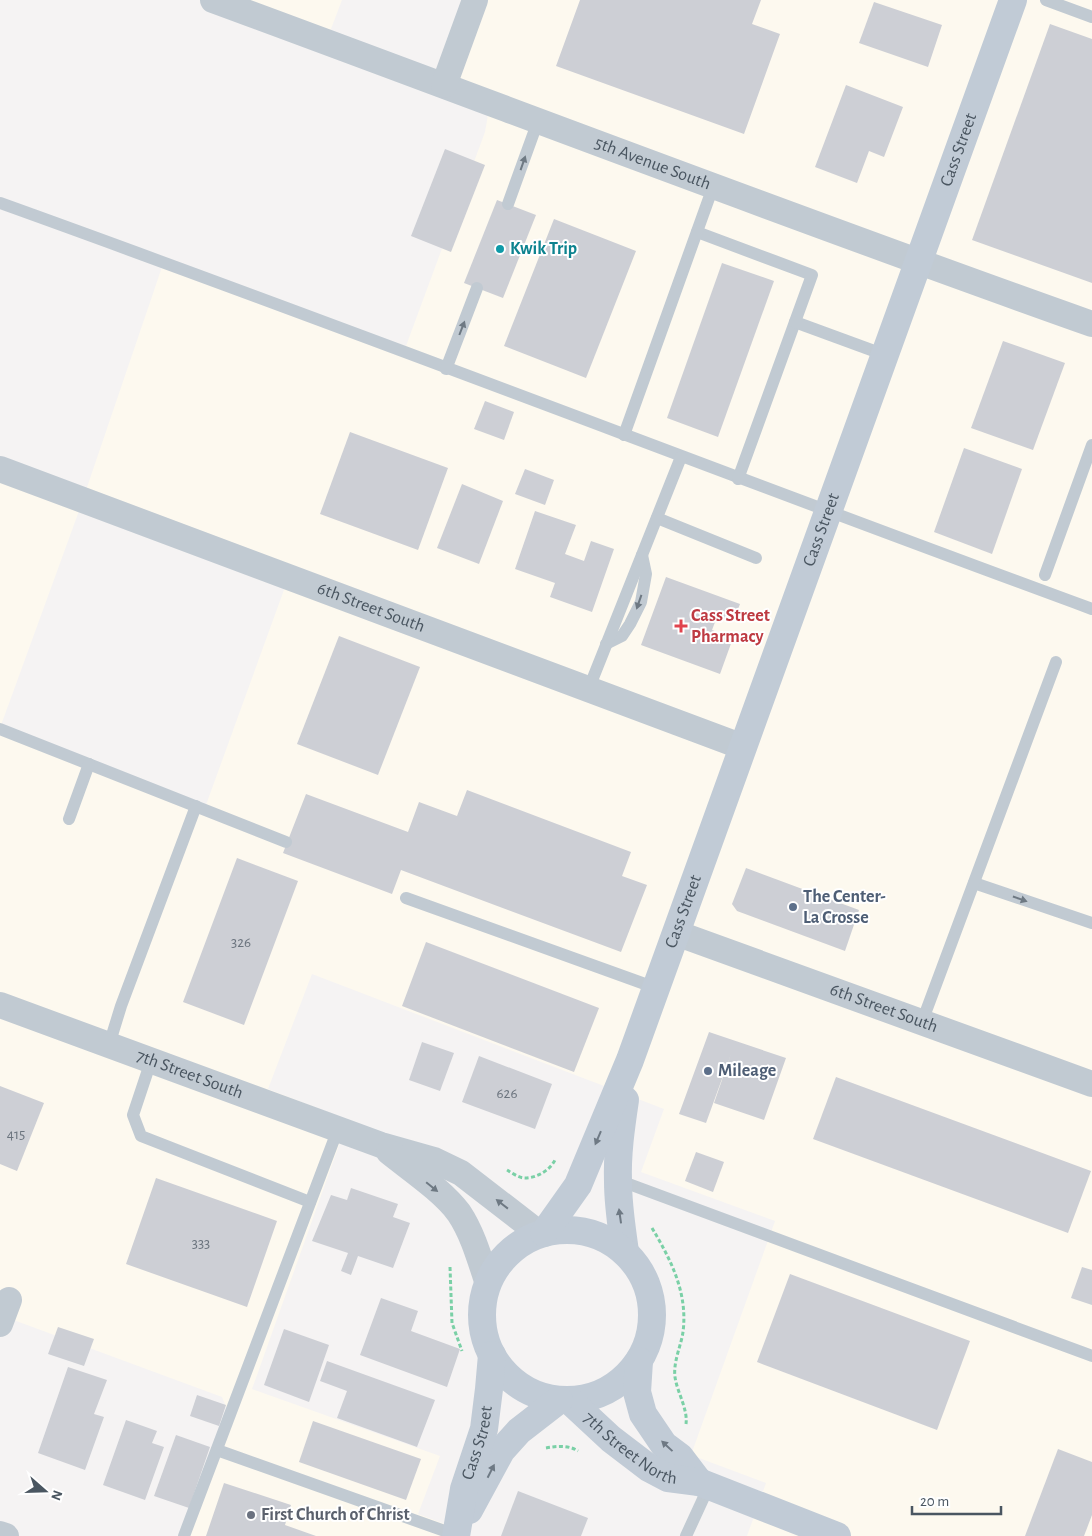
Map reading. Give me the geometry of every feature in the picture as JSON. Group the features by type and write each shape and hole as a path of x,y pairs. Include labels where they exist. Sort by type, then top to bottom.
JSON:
{"main road":[{"name":"Cass Street","path":"542,1233 578,1185 630,1060 1013,0"},
{"name":"Cass Street","path":"625,1252 619,1208 618,1180 620,1134 630,1060"},
{"path":"564,1229 584,1231 604,1237 625,1252 635,1263 644,1278 650,1294 653,1312 652,1329 646,1346 639,1361 628,1375 616,1385 589,1398 564,1400 538,1395 520,1386 504,1372 492,1355 485,1338 482,1320 483,1302 488,1284 496,1268 509,1252 525,1240 542,1233 564,1229"},
{"name":"Cass Street","path":"457,1533 464,1489 484,1428 490,1389 492,1355"},
{"name":"7th Street North","path":"639,1361 637,1392 643,1414 664,1445 680,1457 704,1484"},
{"name":"Cass Street","path":"457,1533 501,1451 519,1432 564,1400"},
{"name":"7th Street North","path":"564,1400 650,1468 668,1478 704,1484 837,1536"}],"street":[{"name":"5th Avenue South","path":"213,0 918,263 1092,324"},
{"path":"444,85 475,0"},
{"name":"6th Street South","path":"0,469 743,747"},
{"name":"6th Street South","path":"676,933 1092,1084"},
{"name":"7th Street South","path":"0,1005 381,1145 434,1160 461,1173 542,1233"},
{"name":"7th Street South","path":"381,1145 445,1198 458,1212 471,1235 488,1284"},
{"path":"0,1534 6,1536"}],"lane":[{"path":"1046,0 1092,17"},
{"path":"508,204 538,121"},
{"path":"624,435 713,187"},
{"path":"0,203 174,266 828,512 1092,609"},
{"path":"697,232 812,275 738,478"},
{"path":"446,368 478,288"},
{"path":"795,322 885,355"},
{"path":"1045,575 1092,445"},
{"path":"588,688 681,457"},
{"path":"657,518 756,558"},
{"path":"922,1022 1056,662"},
{"path":"0,729 286,842"},
{"path":"69,819 89,764"},
{"path":"109,1045 121,1006 196,806"},
{"path":"974,883 1092,923"},
{"path":"406,898 656,988"},
{"path":"151,1061 133,1114 141,1136 310,1202"},
{"path":"184,1536 338,1129"},
{"path":"618,1180 1092,1356"},
{"path":"217,1450 457,1533"},
{"path":"686,1536 704,1484"}],"path":[{"path":"503,1168 524,1178 536,1175 545,1171 553,1164 558,1153"},
{"path":"643,1189 650,1225 675,1270 680,1284 684,1316 675,1375 680,1400 687,1417"},
{"path":"450,1265 452,1323 463,1354"},
{"path":"543,1448 559,1446 574,1448 581,1453"}],"shaded area":[{"path":"239,0 342,0 326,42"},
{"path":"475,0 1092,0 1092,1536 747,1536 766,1483 691,1455 775,1221 641,1172 664,1109 312,974 268,1089 348,1120 252,1389 440,1456 418,1514 458,1529 456,1536 184,1536 229,1414 222,1397 0,1315 0,729 206,805 289,576 83,500 0,728 0,469 83,499 162,267 406,346 485,132 490,103 444,85"}],"building":[{"path":"580,0 761,0 752,24 780,34 744,134 556,66"},
{"path":"874,2 942,25 928,67 859,43"},
{"path":"1050,24 1092,39 1092,283 972,240"},
{"path":"846,85 903,107 884,157 869,151 857,183 815,167"},
{"path":"445,149 485,165 451,252 411,236"},
{"name":"Kwik Trip","path":"497,200 536,215 503,298 464,283"},
{"name":"Kwik Trip","path":"554,219 636,251 586,378 504,346"},
{"path":"722,263 774,281 718,437 667,418"},
{"path":"1003,341 1065,363 1033,450 971,428"},
{"path":"485,401 514,412 504,440 474,429"},
{"path":"350,432 448,468 418,550 320,514"},
{"path":"964,448 1022,469 992,554 934,532"},
{"path":"525,469 554,480 545,505 515,494"},
{"path":"462,484 503,501 479,564 437,548"},
{"path":"535,511 576,525 565,554 584,561 591,541 614,549 592,612 550,597 555,583 515,569"},
{"name":"Cass Street Pharmacy","path":"666,577 740,604 733,622 717,617 712,630 733,638 720,674 641,645"},
{"path":"339,636 420,667 378,775 297,744"},
{"path":"467,790 631,852 622,876 647,885 621,952 401,870 392,894 283,853 306,794 408,832 419,802 457,816"},
{"path":"237,858 298,881 244,1025 183,1002"},
{"name":"The Center- La Crosse","path":"746,868 859,910 845,951 737,911 732,904"},
{"path":"426,942 599,1008 574,1072 402,1006"},
{"path":"709,1032 786,1058 764,1120 714,1103 731,1054 706,1123 679,1114"},
{"path":"422,1042 454,1053 440,1091 409,1080"},
{"path":"479,1056 552,1084 535,1129 462,1102"},
{"path":"836,1077 1091,1171 1068,1233 813,1139"},
{"path":"0,1086 44,1103 17,1171 0,1164"},
{"path":"696,1152 724,1162 713,1192 685,1181"},
{"path":"156,1178 277,1221 247,1307 126,1264"},
{"path":"351,1188 398,1204 393,1217 410,1223 393,1268 358,1256 351,1275 341,1271 348,1253 312,1241 331,1195 347,1200"},
{"path":"1082,1267 1092,1270 1092,1305 1071,1298"},
{"path":"790,1274 970,1341 937,1430 757,1362"},
{"path":"381,1298 418,1311 411,1331 460,1349 447,1387 360,1355"},
{"path":"58,1327 94,1339 84,1366 48,1354"},
{"path":"284,1329 329,1345 309,1402 264,1385"},
{"path":"327,1361 435,1400 417,1447 337,1418 347,1391 320,1381"},
{"path":"68,1367 107,1380 94,1414 104,1417 85,1470 38,1453"},
{"path":"197,1395 226,1405 219,1426 190,1416"},
{"path":"126,1420 157,1431 152,1443 164,1447 145,1500 103,1485"},
{"path":"313,1421 421,1459 406,1500 299,1462"},
{"path":"176,1435 210,1447 189,1508 154,1496"},
{"path":"1058,1449 1092,1462 1092,1515 1084,1536 1025,1536"},
{"name":"First Church of Christ","path":"224,1483 291,1505 285,1525 316,1536 206,1536"},
{"path":"518,1491 588,1518 581,1536 501,1536"}],"place":[{"name":"Kwik Trip","path":"500,249"},
{"name":"Cass Street Pharmacy","path":"681,626"},
{"name":"The Center- La Crosse","path":"793,907"},
{"name":"Mileage","path":"708,1071"},
{"name":"First Church of Christ","path":"251,1515"}]}
